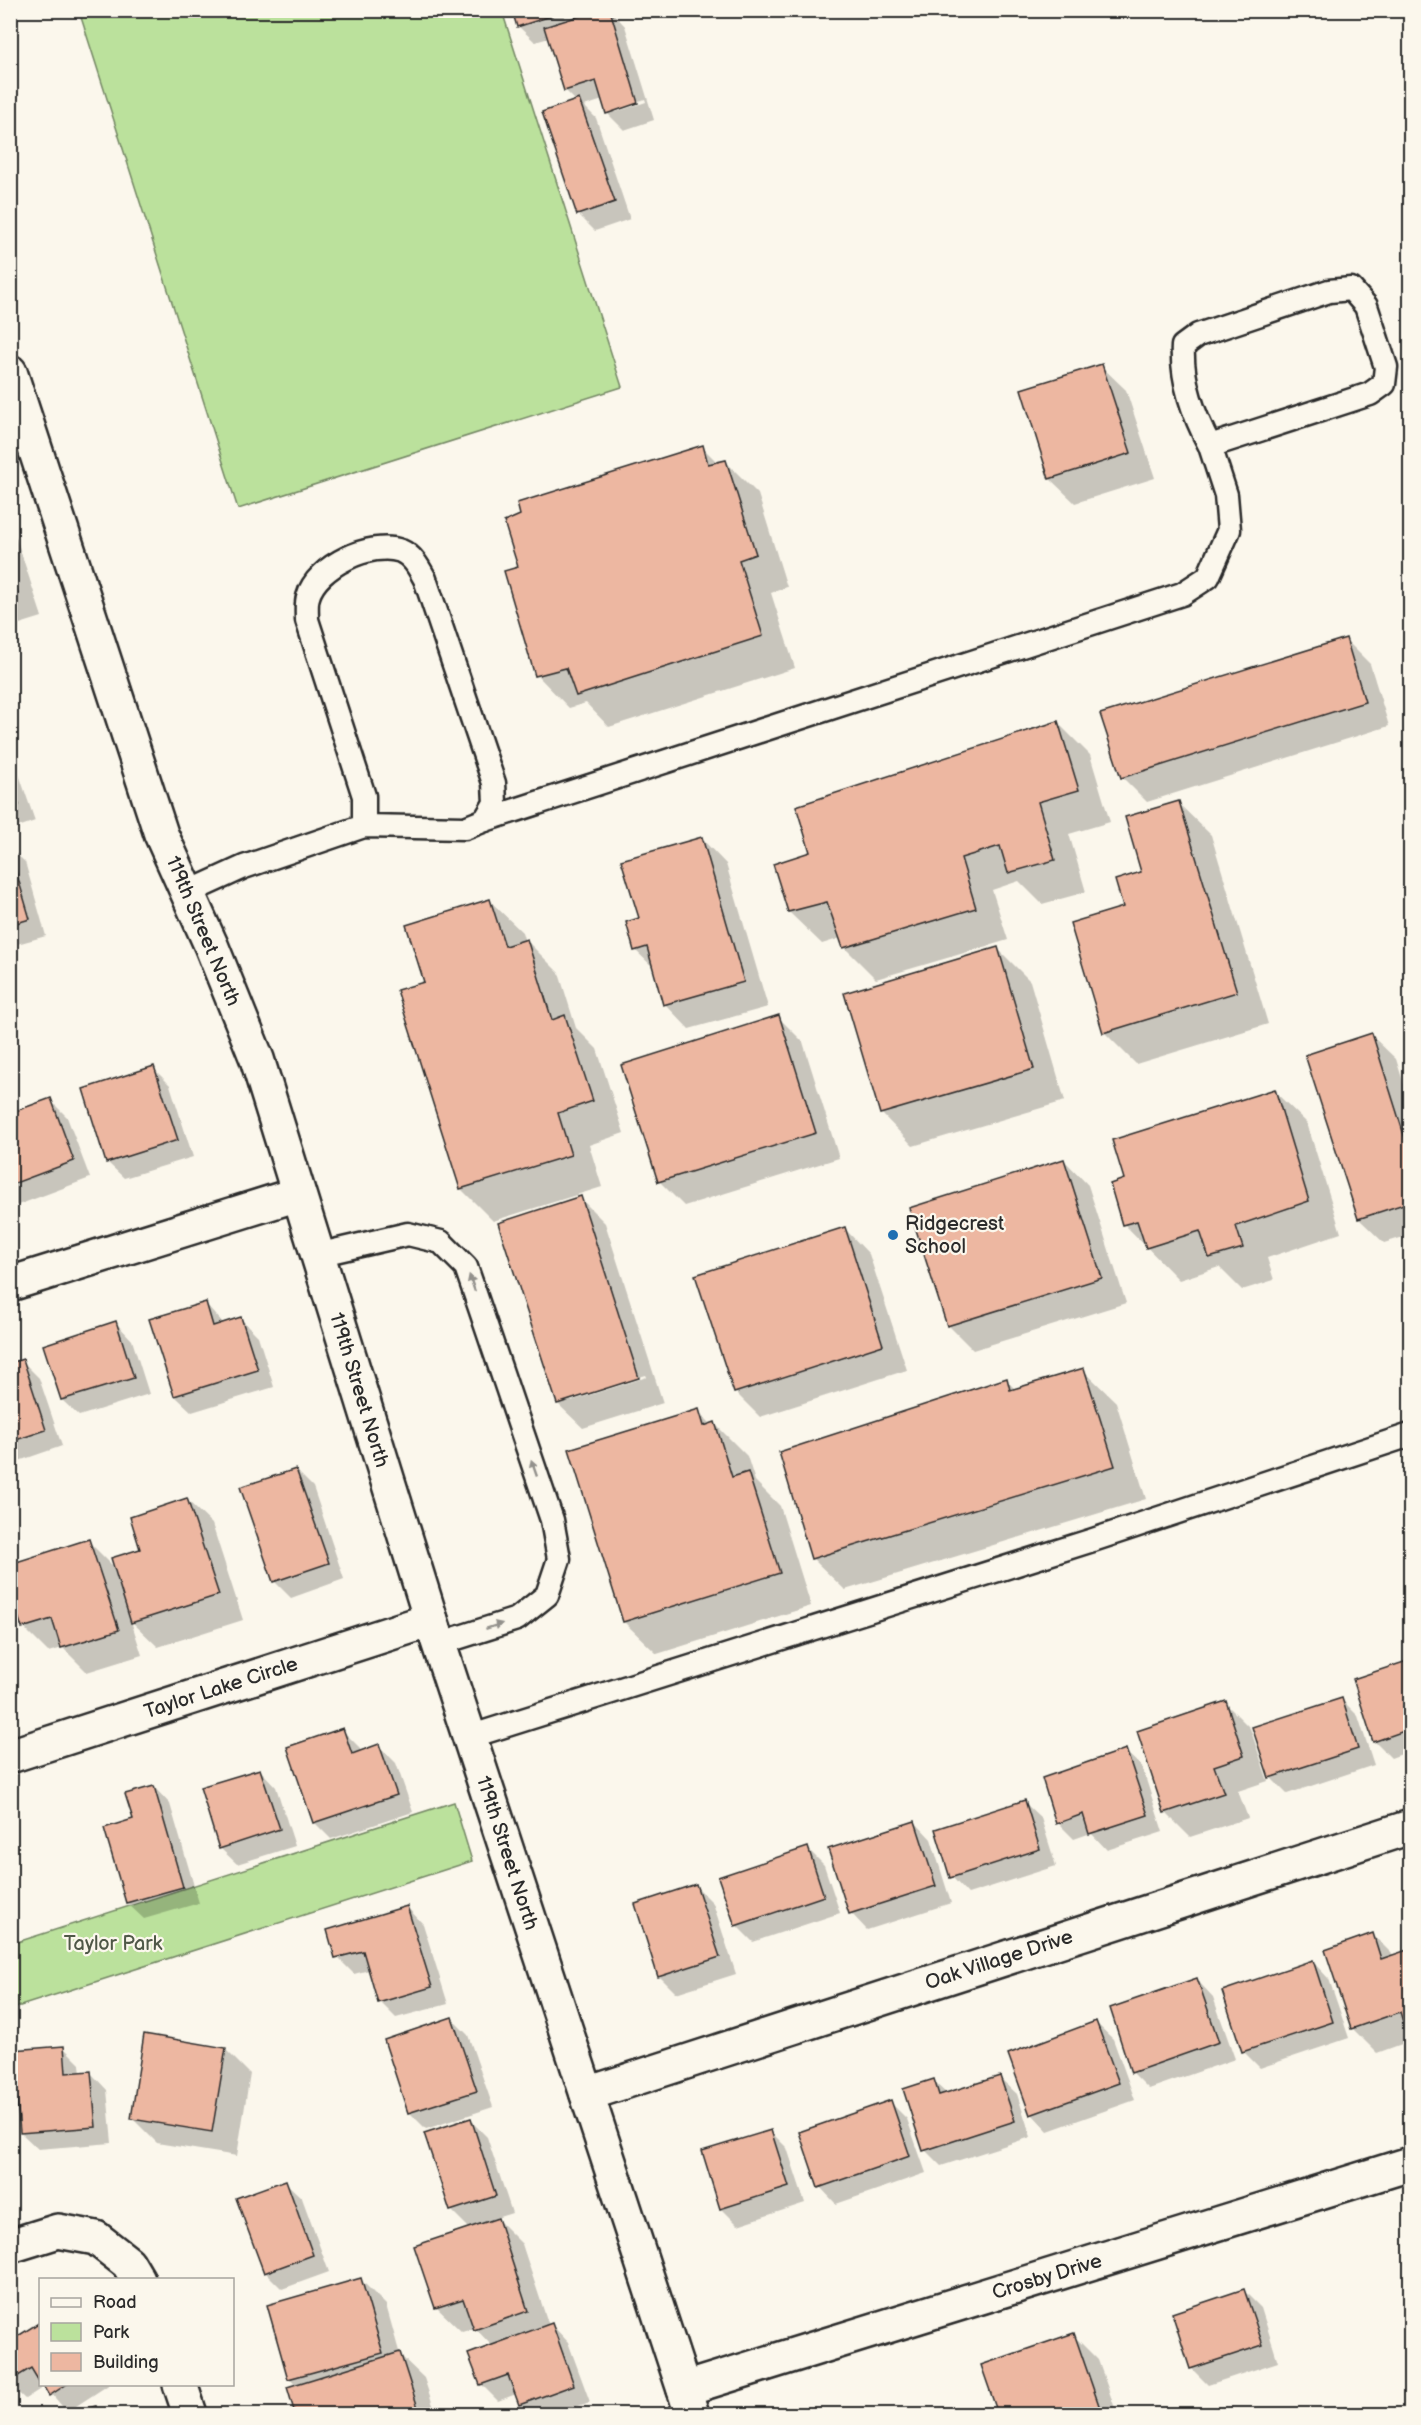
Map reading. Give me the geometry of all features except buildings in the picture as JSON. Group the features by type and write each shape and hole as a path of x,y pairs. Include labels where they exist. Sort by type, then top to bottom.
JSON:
{"street":[{"name":"119th Street North","path":"10,372 161,834 257,1059 434,1632 688,2402"},
{"path":"10,1284 298,1194"},
{"name":"Taylor Lake Circle","path":"10,1755 434,1632"},
{"name":"Oak Village Drive","path":"587,2094 1410,1827"},
{"name":"Crosby Drive","path":"688,2402 1410,2164"},
{"path":"10,2246 58,2231 96,2238 128,2263 137,2278"},
{"path":"180,2386 190,2415"}],"lane":[{"path":"187,893 244,867 364,826 465,828 1182,594 1208,576 1229,530 1226,495 1210,446 1199,424 1182,365 1183,346 1198,335 1329,291 1351,289 1366,306 1386,367 1384,384 1370,394 1210,446"},
{"path":"364,826 364,796 307,620 308,596 324,573 348,557 374,549 400,551 414,561 425,579 494,783 495,803 485,820"},
{"path":"317,1256 408,1234 441,1242 466,1267 552,1520 559,1559 547,1596 517,1619 434,1632"},
{"path":"469,1737 1093,1540 1410,1435"}],"green space":[{"path":"79,11 502,11 622,387 238,509"},
{"name":"Taylor Park","path":"454,1802 472,1861 11,2009 11,1944"}],"place":[{"name":"Ridgecrest School","path":"893,1235"}]}
